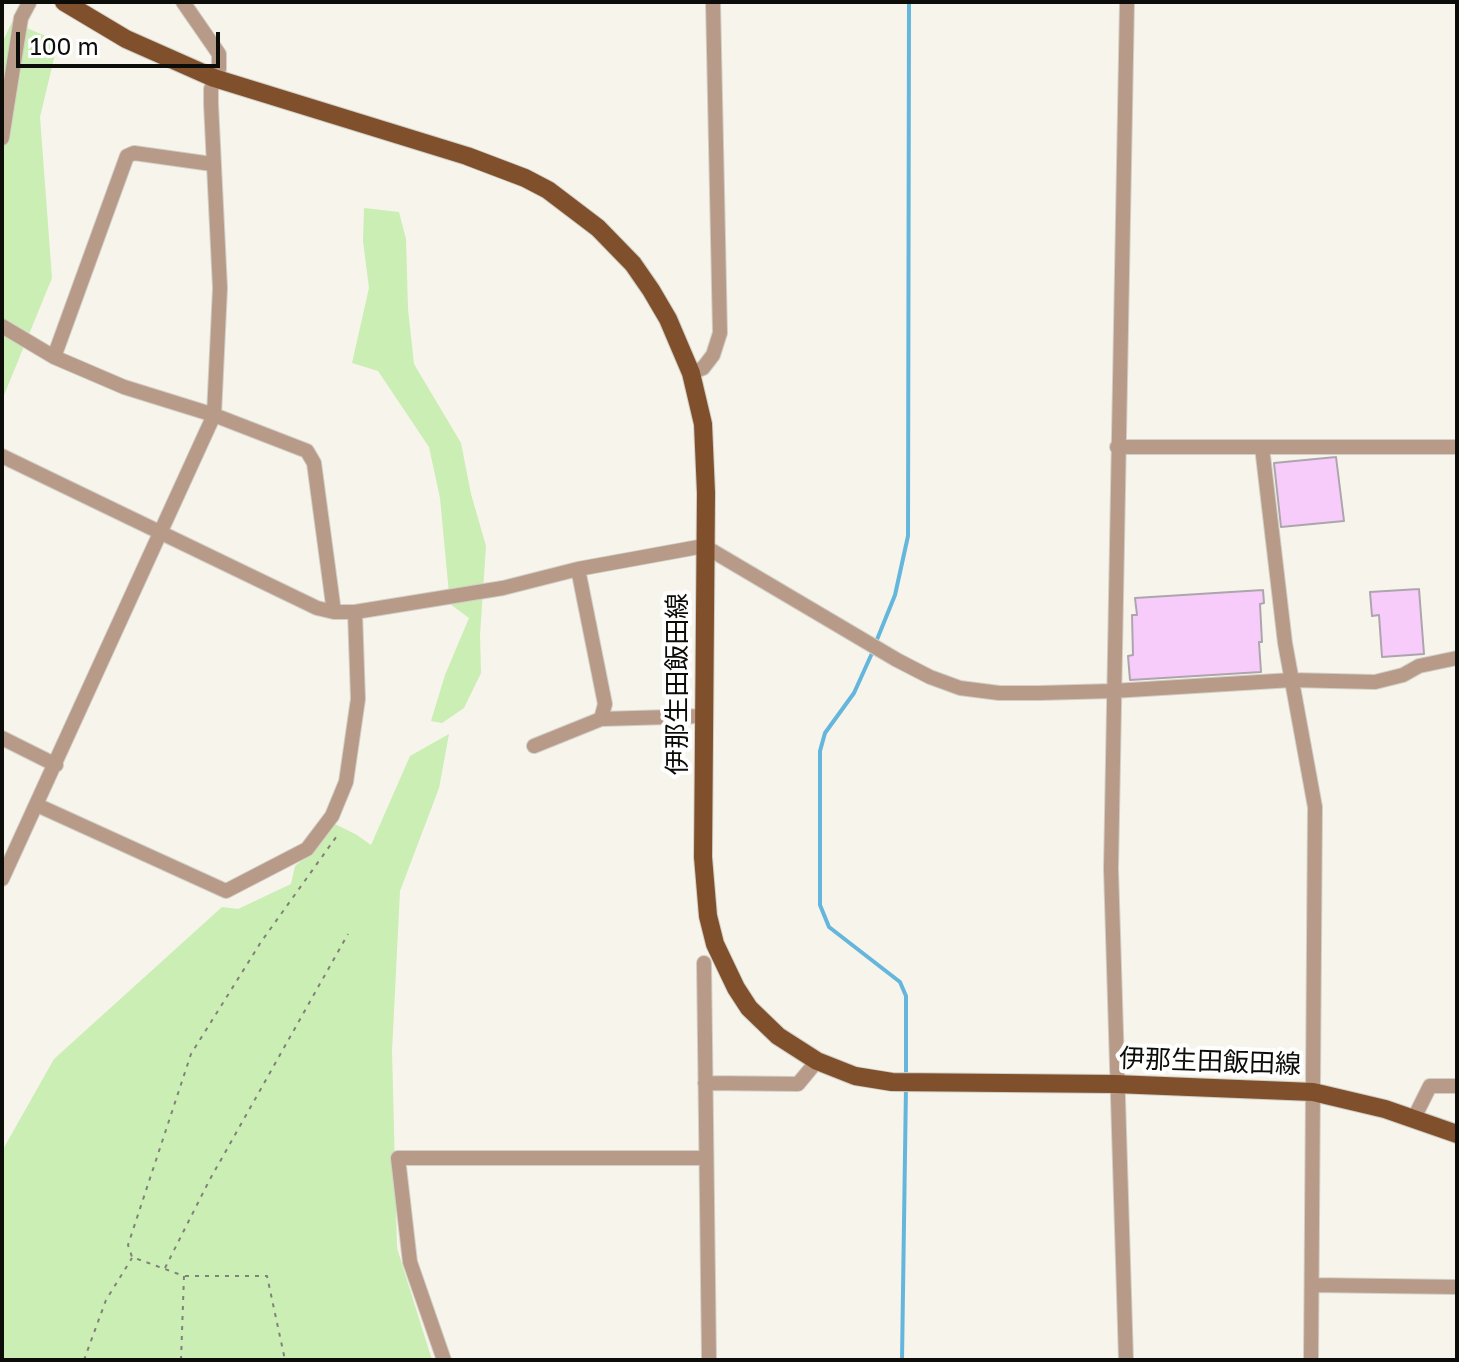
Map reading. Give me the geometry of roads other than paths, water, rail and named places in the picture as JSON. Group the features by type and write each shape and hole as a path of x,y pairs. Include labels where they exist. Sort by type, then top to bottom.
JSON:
{"main road":[{"name":"伊那生田飯田線","path":"64,2 126,39 214,78 497,166 548,190 598,228 633,264 668,319 691,373 703,424 706,493 704,882 715,944 725,969 749,1008 778,1036 817,1061 855,1076 892,1082 1115,1084 1313,1092 1356,1100 1457,1134"}],"street":[{"path":"2,138 21,18 29,2"},
{"path":"2,879 214,415 220,288 211,89 219,69 219,54 183,2"},
{"path":"691,373 708,362 720,333 713,2"},
{"path":"1126,1360 1115,1084 1111,869 1127,2"},
{"path":"54,357 127,156 134,153 212,164"},
{"path":"2,326 54,357 124,387 214,415 307,451 314,463 334,612"},
{"path":"1117,447 1457,447"},
{"path":"1262,447 1285,643 1315,807 1311,1360"},
{"path":"2,456 317,608 334,612 355,612 503,588 578,569 704,546 930,677 960,688 999,693 1113,691 1292,680 1375,682 1403,675 1419,666 1457,658"},
{"path":"578,569 605,704 601,719"},
{"path":"37,805 226,891 307,849 332,816 346,782 358,699 355,612"},
{"path":"534,746 601,719 704,716"},
{"path":"2,738 56,765"},
{"path":"704,963 709,1360"},
{"path":"705,1083 798,1084 817,1061"},
{"path":"1414,1118 1430,1086 1457,1086"},
{"path":"444,1360 410,1262 398,1158 705,1158"},
{"path":"1312,1285 1457,1287"}],"waterway":[{"path":"876,642 895,595 908,536 909,2"},
{"path":"873,651 854,693 825,733 820,751 820,905 829,927 900,982 906,996 906,1077"},
{"path":"902,1360 906,1086"}]}
